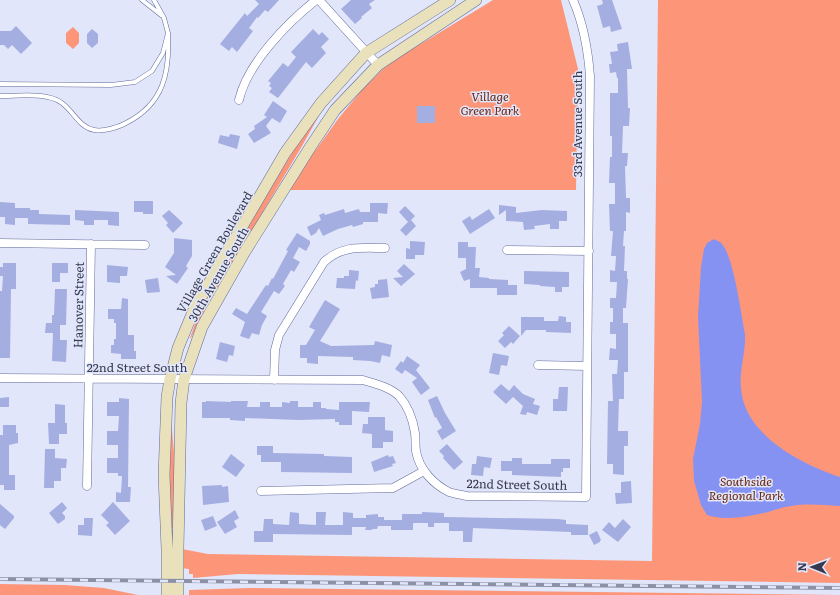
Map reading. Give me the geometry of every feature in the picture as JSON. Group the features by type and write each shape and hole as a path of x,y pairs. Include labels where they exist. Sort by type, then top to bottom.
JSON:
{"street":[{"path":"239,100 244,83 258,61 301,12 316,0"},
{"path":"320,0 378,65 476,0"},
{"name":"Village Green Boulevard","path":"167,595 164,475 166,414 170,379 178,348 195,307 285,153 321,103 366,52 450,0"},
{"name":"33rd Avenue South","path":"573,0 584,29 590,76 586,497"},
{"name":"30th Avenue South","path":"178,595 180,421 184,379 202,327 244,253 310,146 336,110 378,65"},
{"path":"0,243 145,245"},
{"name":"Hanover Street","path":"87,486 91,244"},
{"path":"274,380 275,350 279,335 324,262 341,250 355,248 385,248"},
{"path":"507,250 588,251"},
{"path":"538,365 587,366"},
{"name":"22nd Street South","path":"0,378 363,380 382,386 399,396 410,413 415,433 416,450 424,471 434,482 450,492 467,496 586,497"},
{"path":"261,491 393,488 424,471"},
{"path":"161,595 167,582"}],"lane":[{"path":"142,0 164,18"},
{"path":"0,96 50,97 63,104 85,127 96,131 118,127 138,117 156,98 166,75 169,53 168,33 164,18 154,0"},
{"path":"0,84 111,85 135,82 152,71 163,54 168,33"}],"green space":[{"name":"Village Green Park","path":"493,0 561,0 578,69 576,190 287,190 338,119 362,90 383,69 401,56"},
{"name":"Southside Regional Park","path":"658,0 840,0 840,583 238,574 193,578 193,574 189,574 189,569 181,568 182,549 208,554 652,561"},
{"path":"73,27 79,33 79,43 73,49 66,43 66,33"},
{"path":"321,112 206,307 190,338 204,299 304,133"},
{"path":"171,420 175,463 174,528 172,528 169,488"},
{"path":"0,584 65,585 104,588 138,595 0,595"},
{"path":"250,588 840,595 189,595 189,590"}],"water":[{"path":"714,239 721,243 726,251 730,261 739,300 745,334 741,388 745,405 752,420 763,433 792,456 840,477 840,506 816,504 797,505 750,516 721,518 707,515 701,505 694,481 693,459 700,424 702,402 698,317 701,267 704,249 707,243"}],"building":[{"path":"255,0 279,0 268,12 265,10 258,18 257,17 249,28 253,31 237,52 232,47 229,51 220,44 245,13 247,16 259,4"},
{"path":"351,0 375,0 369,4 372,8 355,24 341,9"},
{"path":"602,0 612,0 622,29 611,32 610,26 603,28 597,6 603,4"},
{"path":"16,26 32,43 21,54 12,45 8,49 4,45 0,45 0,31 11,31"},
{"path":"92,29 98,34 98,43 92,48 87,43 87,34"},
{"path":"313,29 319,35 322,32 329,39 321,47 326,53 312,68 306,62 278,98 269,92 272,88 269,86 271,83 268,81 283,63 288,67 296,57 291,52"},
{"path":"628,42 632,69 627,69 628,108 630,108 629,126 623,126 622,153 628,153 627,166 625,166 626,198 630,198 630,213 626,212 626,231 624,231 623,246 625,246 624,271 627,271 628,279 626,308 623,308 623,323 628,323 628,372 624,372 624,399 619,399 618,431 628,431 628,446 624,446 624,475 613,474 613,464 607,464 608,401 613,401 612,374 617,374 618,360 609,360 610,348 616,349 616,334 610,334 610,322 613,322 613,308 610,308 610,298 616,298 617,282 610,282 610,270 615,271 616,256 611,256 613,231 610,231 609,204 615,204 615,183 609,183 610,157 612,157 612,136 610,136 610,93 618,93 618,78 616,72 610,73 609,64 612,64 610,52 618,51 617,44"},
{"path":"273,101 287,111 280,123 272,118 266,126 271,133 254,143 248,134 255,129 254,126 267,117 264,115"},
{"path":"417,106 435,106 435,123 417,123"},
{"path":"230,134 240,136 237,149 218,143 220,135 229,137"},
{"path":"134,201 153,201 153,214 134,212"},
{"path":"0,202 15,203 15,208 30,208 30,210 39,210 39,214 70,215 70,225 28,224 28,218 15,218 15,225 5,224 5,217 0,217"},
{"path":"370,203 388,203 387,214 378,213 378,222 363,222 363,224 338,229 323,236 319,228 316,233 311,236 307,227 321,220 319,215 324,213 325,215 344,209 345,213 359,209 360,212 370,212"},
{"path":"499,205 516,207 516,213 542,210 567,211 567,221 559,221 559,229 550,229 550,224 534,226 535,229 524,230 523,222 506,221 506,210 499,215"},
{"path":"405,206 415,216 411,220 416,226 406,236 400,230 408,222 399,212"},
{"path":"489,209 495,218 470,234 462,221 470,216 472,220"},
{"path":"75,210 119,212 119,226 108,225 108,220 94,220 94,225 84,225 84,221 75,220"},
{"path":"169,210 183,223 173,233 166,225 168,223 162,216"},
{"path":"297,233 310,241 310,244 306,251 299,247 293,258 300,262 294,272 291,270 283,284 285,286 279,294 274,291 261,312 267,316 259,335 252,333 249,339 240,336 245,322 232,314 236,308 247,314 266,285 268,286 272,278 273,279 288,251 286,250"},
{"path":"174,238 192,240 192,256 186,266 188,268 177,284 166,276 176,275 165,267 174,253"},
{"path":"410,241 425,242 424,255 415,255 415,259 406,259 406,248 410,249"},
{"path":"458,242 468,242 468,247 476,247 475,268 480,268 479,277 508,280 508,285 517,285 517,295 497,295 497,288 470,288 470,279 464,281 460,272 466,269 466,258 458,258"},
{"path":"3,263 16,263 16,289 11,289 10,358 0,358 0,291 2,291 3,276 0,276 0,267 3,267"},
{"path":"52,263 68,263 68,273 60,273 60,282 52,282"},
{"path":"404,264 415,274 401,286 393,278 403,277 397,271"},
{"path":"107,265 128,267 127,276 120,276 120,283 107,282"},
{"path":"349,270 359,271 355,289 336,288 337,278 349,276"},
{"path":"524,271 569,272 569,287 562,287 562,292 555,292 555,287 524,284"},
{"path":"158,278 160,292 147,293 145,280"},
{"path":"387,279 389,297 372,299 370,288 375,287 375,284 378,284 378,280"},
{"path":"55,289 67,289 66,325 60,325 60,340 67,340 66,362 52,361 53,333 45,333 46,323 52,323 52,315 54,315"},
{"path":"122,298 128,299 128,335 134,335 134,351 136,351 136,359 121,359 121,354 111,353 111,345 114,345 114,339 116,339 116,323 114,323 114,319 108,319 108,309 121,309"},
{"path":"325,300 340,309 320,341 331,346 374,345 375,341 392,345 390,357 382,355 380,363 353,360 353,357 318,356 318,364 307,363 307,358 300,358 300,345 306,345 315,330 309,327"},
{"path":"559,316 566,317 566,322 571,322 571,333 546,332 546,330 526,330 521,336 521,317 544,317 544,321 558,321"},
{"path":"509,326 520,336 513,344 511,342 505,348 498,341 504,335 502,333"},
{"path":"220,342 235,346 233,356 229,355 227,362 216,359"},
{"path":"493,353 509,356 507,366 501,365 499,375 489,373"},
{"path":"407,356 420,365 416,370 430,388 421,395 412,382 417,378 405,370 402,374 395,369 401,361 403,363"},
{"path":"501,384 509,391 514,385 523,394 535,399 533,404 540,406 537,415 527,412 526,415 520,414 523,406 513,397 506,404 493,392"},
{"path":"559,387 568,387 567,411 553,411 553,399 558,399"},
{"path":"437,396 456,431 442,440 437,431 442,428 436,417 435,418 428,400"},
{"path":"9,397 9,407 0,407 0,398"},
{"path":"119,398 129,399 128,487 131,487 130,502 116,502 116,492 121,493 122,476 118,476 118,473 107,473 107,458 118,458 118,445 107,445 107,431 118,431 119,416 107,416 107,402 119,402"},
{"path":"248,401 247,407 260,407 260,402 270,402 270,407 282,407 282,402 290,403 290,401 298,401 298,407 313,407 313,402 321,402 321,408 339,410 339,402 370,402 369,412 352,411 352,425 339,425 339,422 335,422 335,419 298,420 245,418 245,421 230,420 230,418 202,418 202,402"},
{"path":"55,404 65,405 65,423 67,423 67,434 59,434 59,444 49,444 48,423 55,423"},
{"path":"368,417 385,417 385,430 393,431 393,442 383,442 383,448 372,448 372,434 362,433 363,424 368,424"},
{"path":"3,425 16,425 16,433 18,433 18,443 9,445 9,475 15,475 15,490 4,490 4,485 0,485 0,435 3,435"},
{"path":"447,444 463,462 454,470 439,451"},
{"path":"257,446 273,446 273,453 324,454 324,456 352,457 352,473 281,472 281,462 261,462 261,455 257,455"},
{"path":"45,449 55,449 55,458 67,459 66,468 61,468 61,481 54,481 54,488 44,488"},
{"path":"231,454 245,465 236,477 222,467"},
{"path":"388,455 389,457 393,456 396,463 392,464 393,466 374,472 371,462"},
{"path":"477,456 492,458 490,468 484,467 483,476 471,475 472,464 476,464"},
{"path":"512,458 522,458 522,464 551,464 551,459 570,459 570,468 563,468 561,477 512,475 512,471 501,471 501,461 512,461"},
{"path":"631,481 632,503 616,504 615,493 621,493 621,482"},
{"path":"222,485 222,487 228,486 229,502 203,505 202,486"},
{"path":"62,502 67,508 62,513 65,516 65,519 58,524 49,513"},
{"path":"113,502 130,521 115,535 106,525 109,523 101,515"},
{"path":"0,504 14,516 5,529 0,525"},
{"path":"235,510 239,518 234,521 237,527 225,534 217,522"},
{"path":"290,512 299,513 299,524 316,525 316,512 326,512 325,525 343,525 343,512 353,513 353,518 366,518 366,515 378,514 378,517 384,517 384,520 402,520 402,514 422,514 422,512 444,513 444,517 558,519 566,520 566,524 588,525 588,535 571,535 571,532 473,528 472,542 463,542 463,531 449,531 449,523 434,523 434,527 428,527 428,523 413,523 413,530 391,530 391,526 378,526 377,529 372,530 365,530 366,527 352,527 352,535 273,534 273,542 254,542 254,531 263,531 264,519 273,519 273,524 289,525"},
{"path":"213,516 217,526 205,531 201,520"},
{"path":"84,518 93,518 92,536 78,535 78,525 84,525"},
{"path":"623,519 631,527 618,542 602,530 609,522 615,528"},
{"path":"597,531 601,540 594,545 589,535"}],"railway":[{"path":"0,579 840,588"}]}
